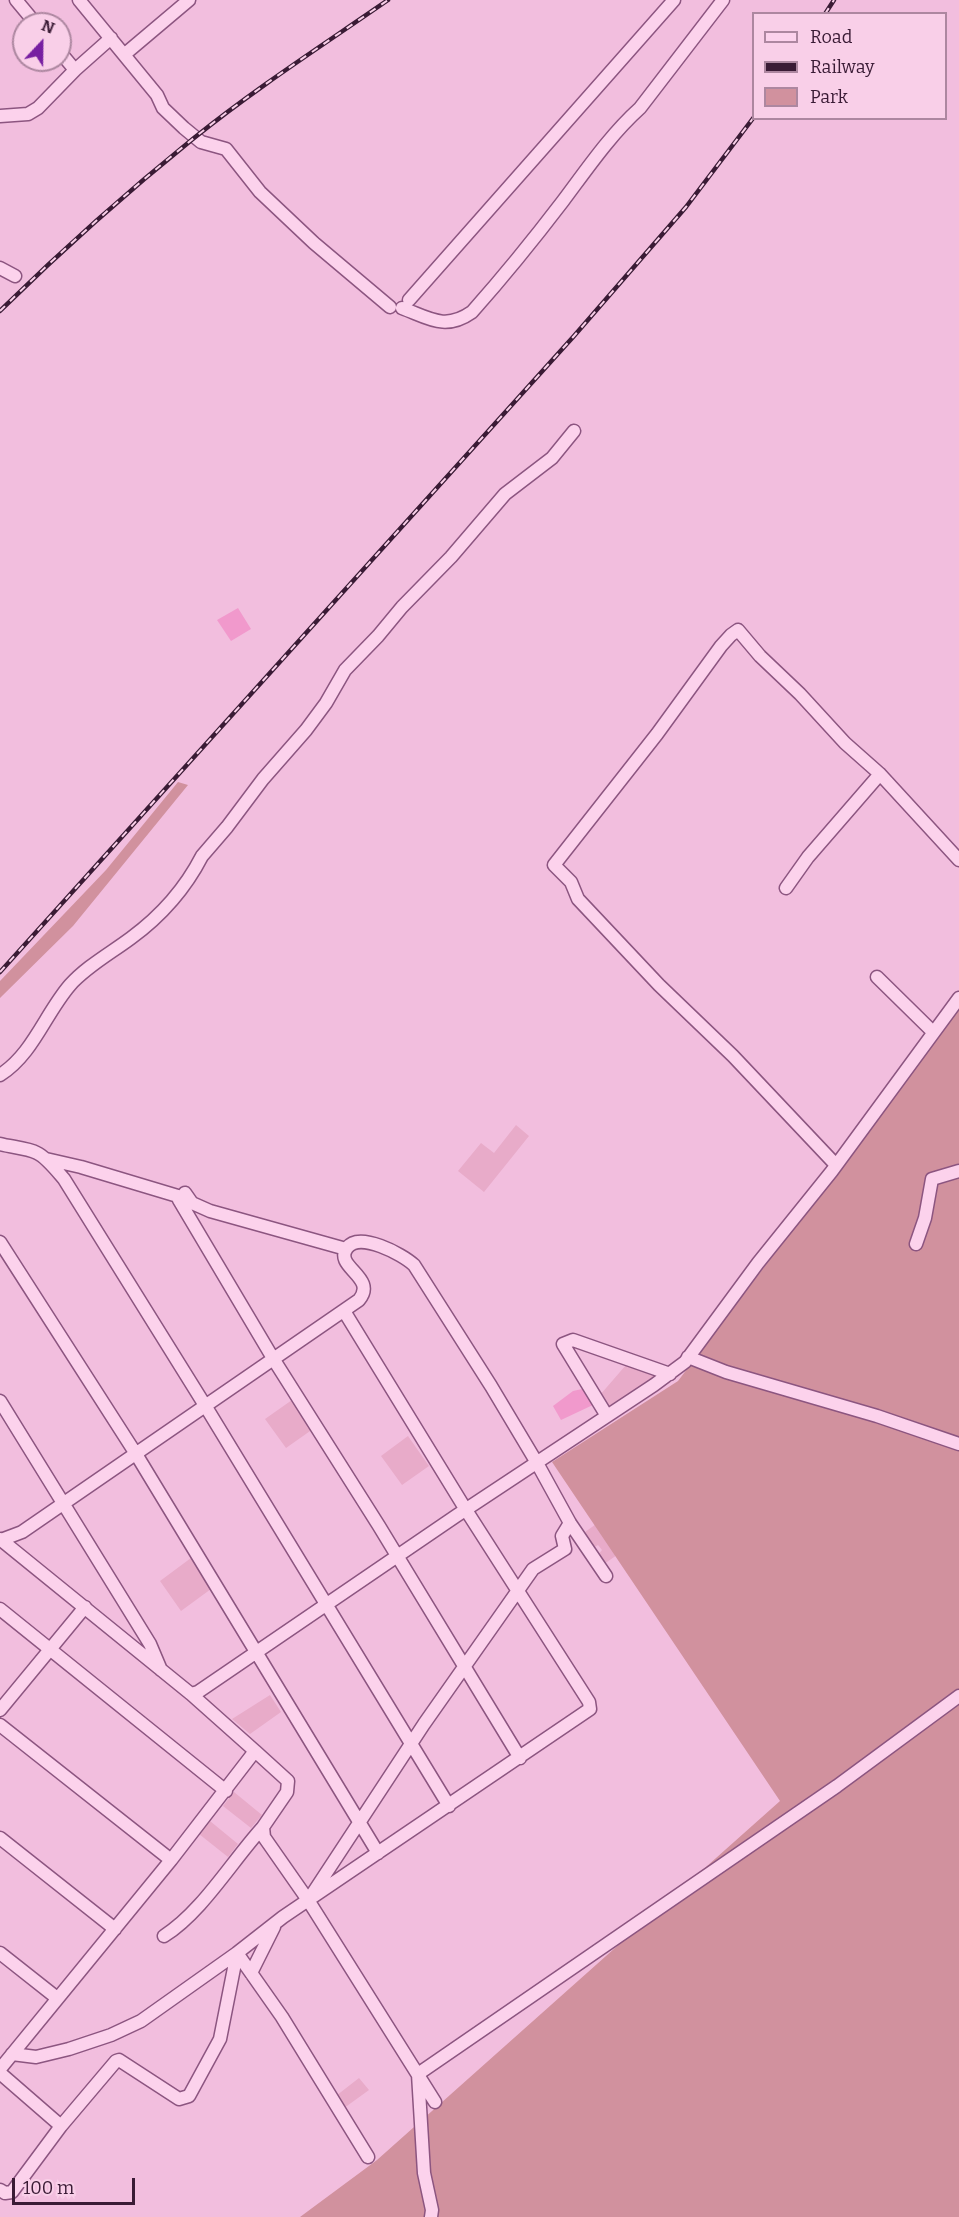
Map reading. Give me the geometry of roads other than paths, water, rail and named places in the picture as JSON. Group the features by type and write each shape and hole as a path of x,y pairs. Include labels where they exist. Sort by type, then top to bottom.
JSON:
{"street":[{"path":"16,0 26,12"},
{"path":"79,0 158,95 163,108 201,142 226,149 260,192 314,243 400,305 431,320 445,323 461,320 472,312 525,252 604,147 639,108 723,0"},
{"path":"125,54 189,0"},
{"path":"400,305 674,0"},
{"path":"0,116 28,114 38,108 75,70 111,39"},
{"path":"72,66 75,70"},
{"path":"0,268 15,276"},
{"path":"0,1075 28,1047 70,986 83,973 165,911 193,874 202,856 321,710 345,670 451,557 505,494 552,458 574,431"},
{"path":"837,1165 733,1056 659,986 578,899 571,882 554,865 657,734 721,646 738,630 760,656 800,694 845,743 880,774 959,860"},
{"path":"786,888 808,857 880,774"},
{"path":"877,977 933,1032"},
{"path":"191,1694 198,1692 258,1653 670,1374 688,1357 758,1263 837,1165 959,998"},
{"path":"0,1144 35,1151 46,1159 64,1179 449,1806"},
{"path":"46,1159 181,1197"},
{"path":"916,1244 925,1218 932,1179 959,1171"},
{"path":"346,1249 210,1211 192,1203 185,1193 181,1197 180,1204 274,1360 520,1758"},
{"path":"0,1539 21,1532 359,1300 364,1290 361,1279 346,1263 344,1256 346,1249 353,1242 360,1240 371,1242 407,1258 414,1265 491,1386 570,1523 606,1576"},
{"path":"0,1242 136,1454 378,1853"},
{"path":"12,2054 36,2057 69,2049 111,2035 141,2021 308,1900 590,1709 591,1705 466,1510 344,1311"},
{"path":"607,1416 563,1344 573,1340 670,1374"},
{"path":"688,1357 726,1372 877,1416 959,1444"},
{"path":"0,1401 150,1644 161,1671"},
{"path":"308,1900 411,1743 532,1569 565,1548 562,1536 570,1523"},
{"path":"0,1539 191,1694 288,1781 287,1791 263,1827 198,1907 180,1926 164,1936"},
{"path":"0,1710 85,1607"},
{"path":"0,1609 226,1791"},
{"path":"418,2074 837,1786 959,1696"},
{"path":"0,1725 171,1860"},
{"path":"61,2126 0,2071 226,1791 255,1751"},
{"path":"263,1827 264,1837 308,1900 435,2102"},
{"path":"0,1838 115,1929"},
{"path":"251,1973 276,1924"},
{"path":"0,1953 57,1998"},
{"path":"237,1953 282,2017 368,2157"},
{"path":"0,2190 5,2193 12,2192 61,2126 116,2061 120,2060 179,2099 189,2096 220,2039 237,1953"},
{"path":"418,2074 424,2173 432,2210 431,2217"}],"railway":[{"path":"0,311 95,222 194,138 265,84 388,0"},
{"path":"826,12 834,0"},
{"path":"0,972 574,336 686,207 752,120"}]}
